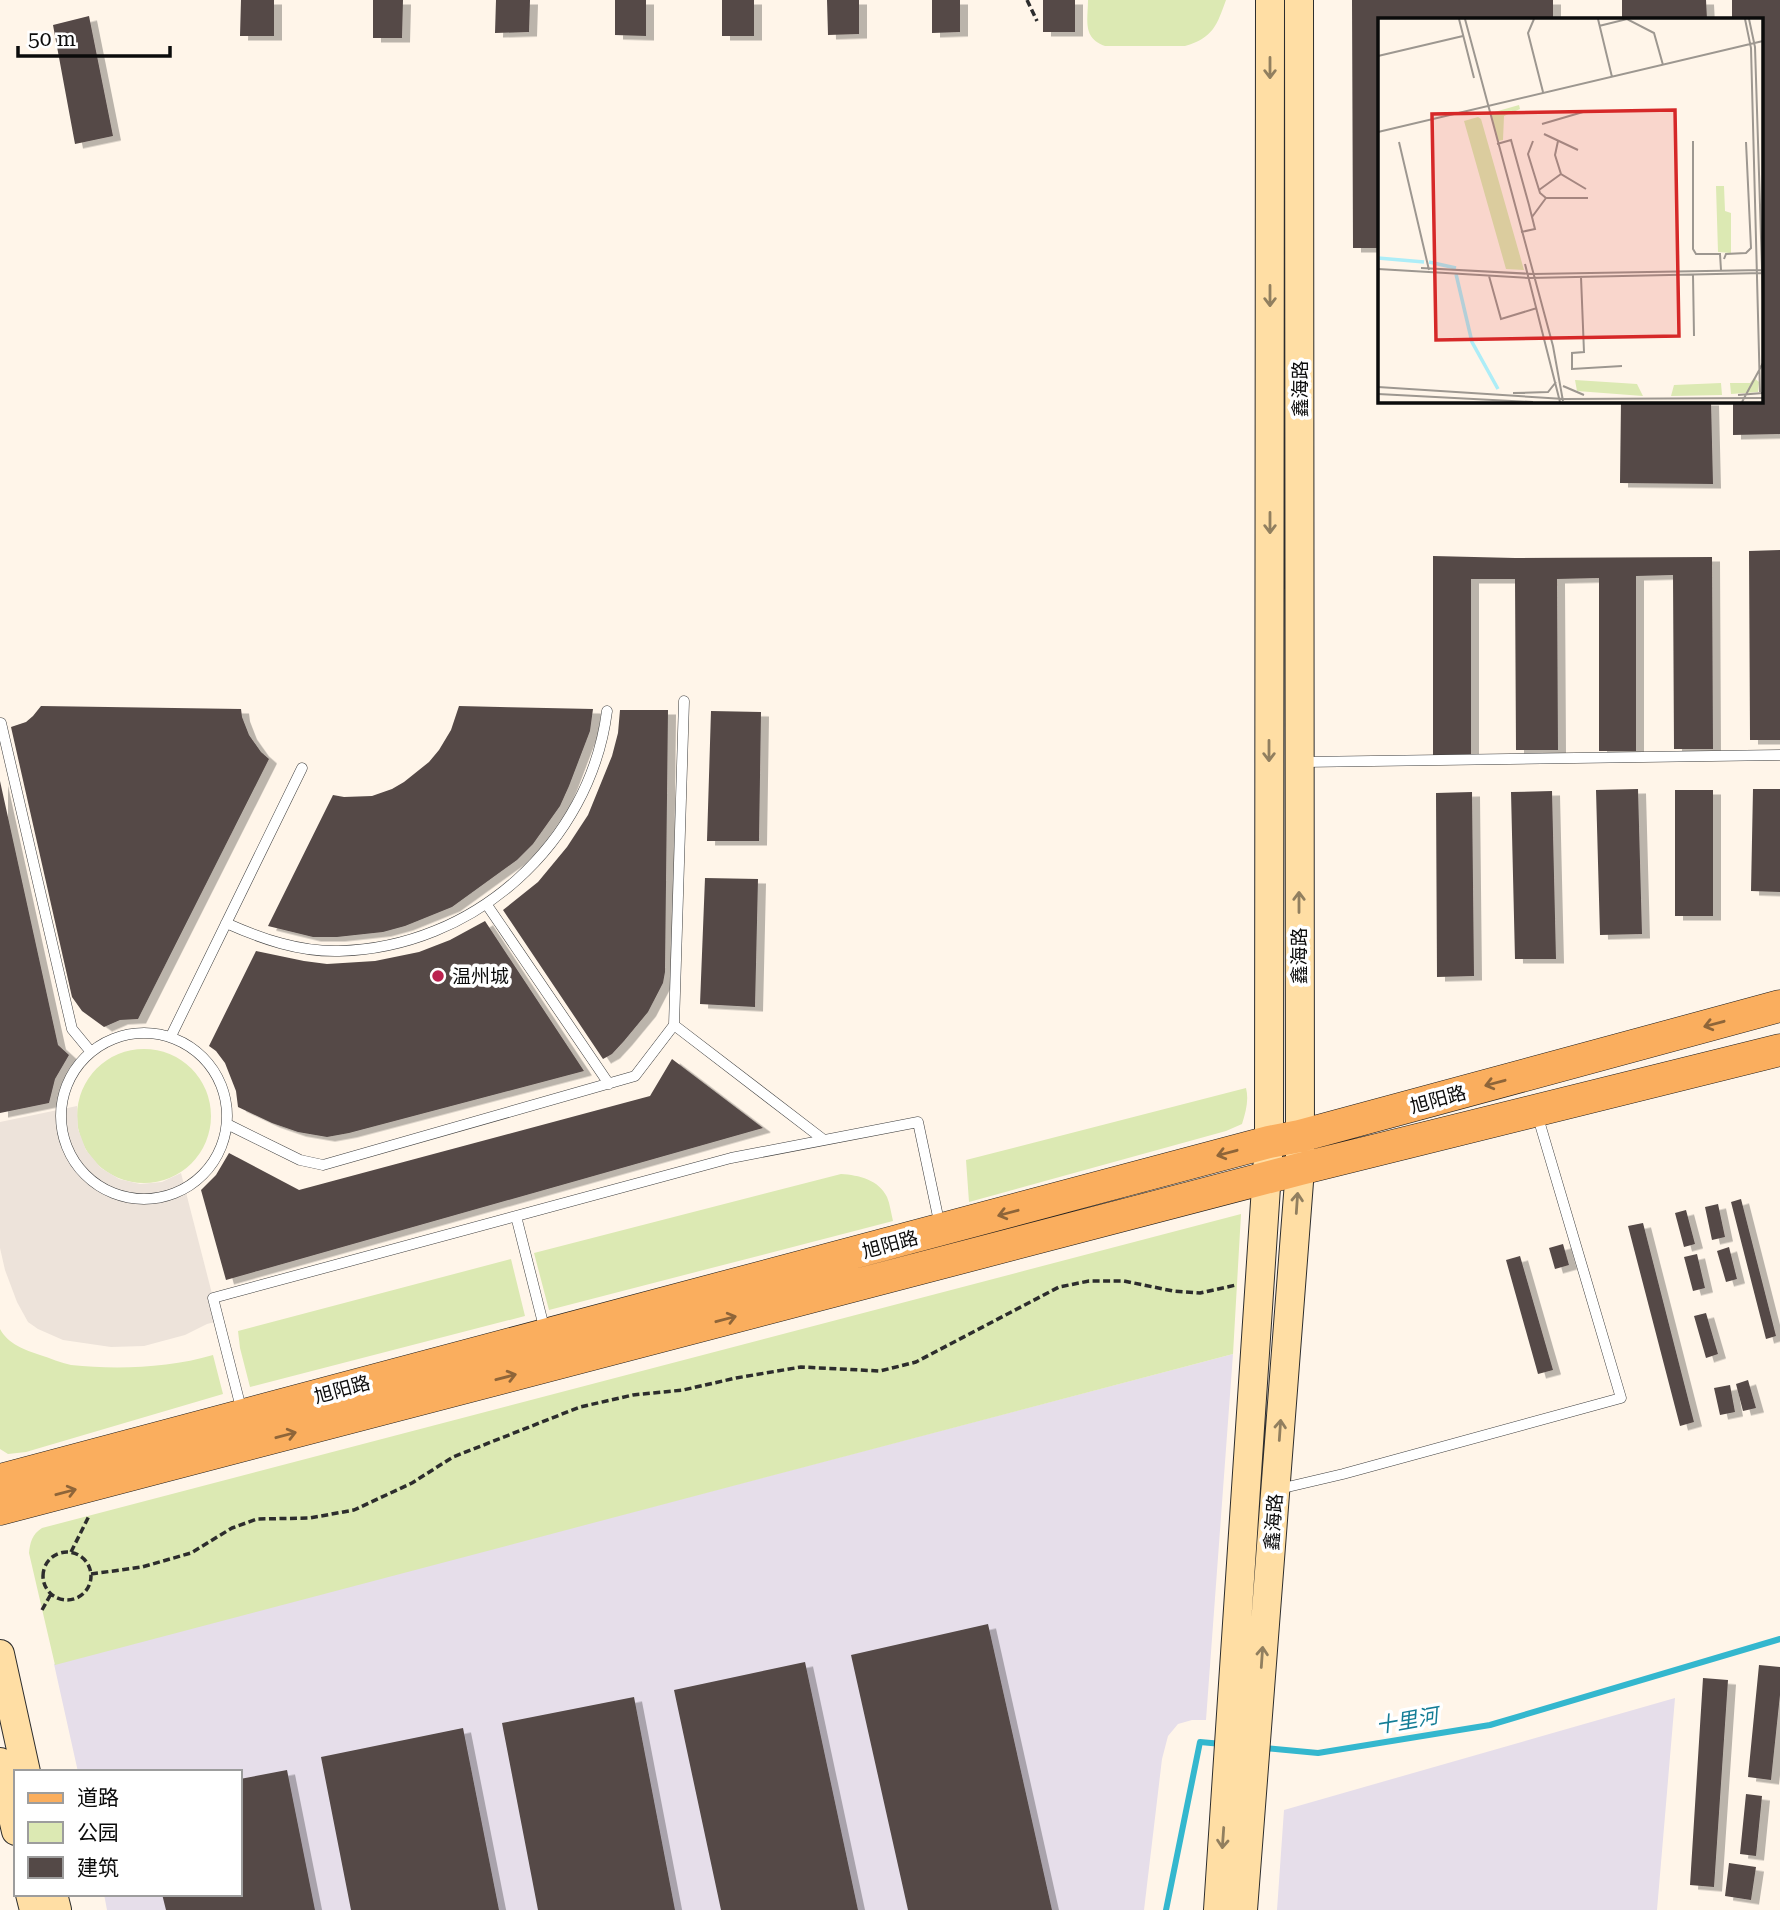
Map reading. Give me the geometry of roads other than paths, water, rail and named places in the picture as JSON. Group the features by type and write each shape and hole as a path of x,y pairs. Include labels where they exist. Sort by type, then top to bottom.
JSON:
{"main road":[{"name":"旭阳路","path":"0,1480 1269,1142 1300,1136 1780,1006"},
{"name":"旭阳路","path":"0,1509 1300,1169 1780,1050"}],"street":[{"name":"鑫海路","path":"1218,1910 1240,1771 1244,1724 1269,1142 1270,0"},
{"name":"鑫海路","path":"1244,1724 1275,1490 1300,1169 1299,0"},
{"path":"0,1654 26,1770"},
{"path":"0,1762 14,1822"},
{"name":"鑫海路","path":"1240,1771 1242,1910"}],"lane":[{"path":"227,1124 300,1160 323,1165 635,1076 674,1026 684,701"},
{"path":"226,923 285,945 338,951 368,948 425,936 487,905 539,858 575,809 604,735 607,711"},
{"path":"1,723 72,1029 91,1052"},
{"path":"1300,762 1780,755"},
{"path":"171,1036 302,768"},
{"path":"487,905 609,1084"},
{"path":"674,1026 824,1140"},
{"path":"143,1032 171,1036 196,1050 215,1071 226,1097 227,1124 220,1149 206,1172 186,1188 161,1198 135,1199 109,1191 87,1176 71,1155 62,1129 63,1100 72,1074 91,1052 115,1037 143,1032"},
{"path":"1275,1490 1621,1398 1536,1111"},
{"path":"243,1415 213,1298 731,1158 918,1122 941,1230"},
{"path":"516,1216 547,1335"}],"waterway":[{"name":"十里河","path":"1264,1748 1318,1753 1490,1725 1780,1639"},
{"name":"十里河","path":"1166,1910 1200,1742 1222,1744"}],"place":[{"name":"温州城","path":"438,976"}]}
